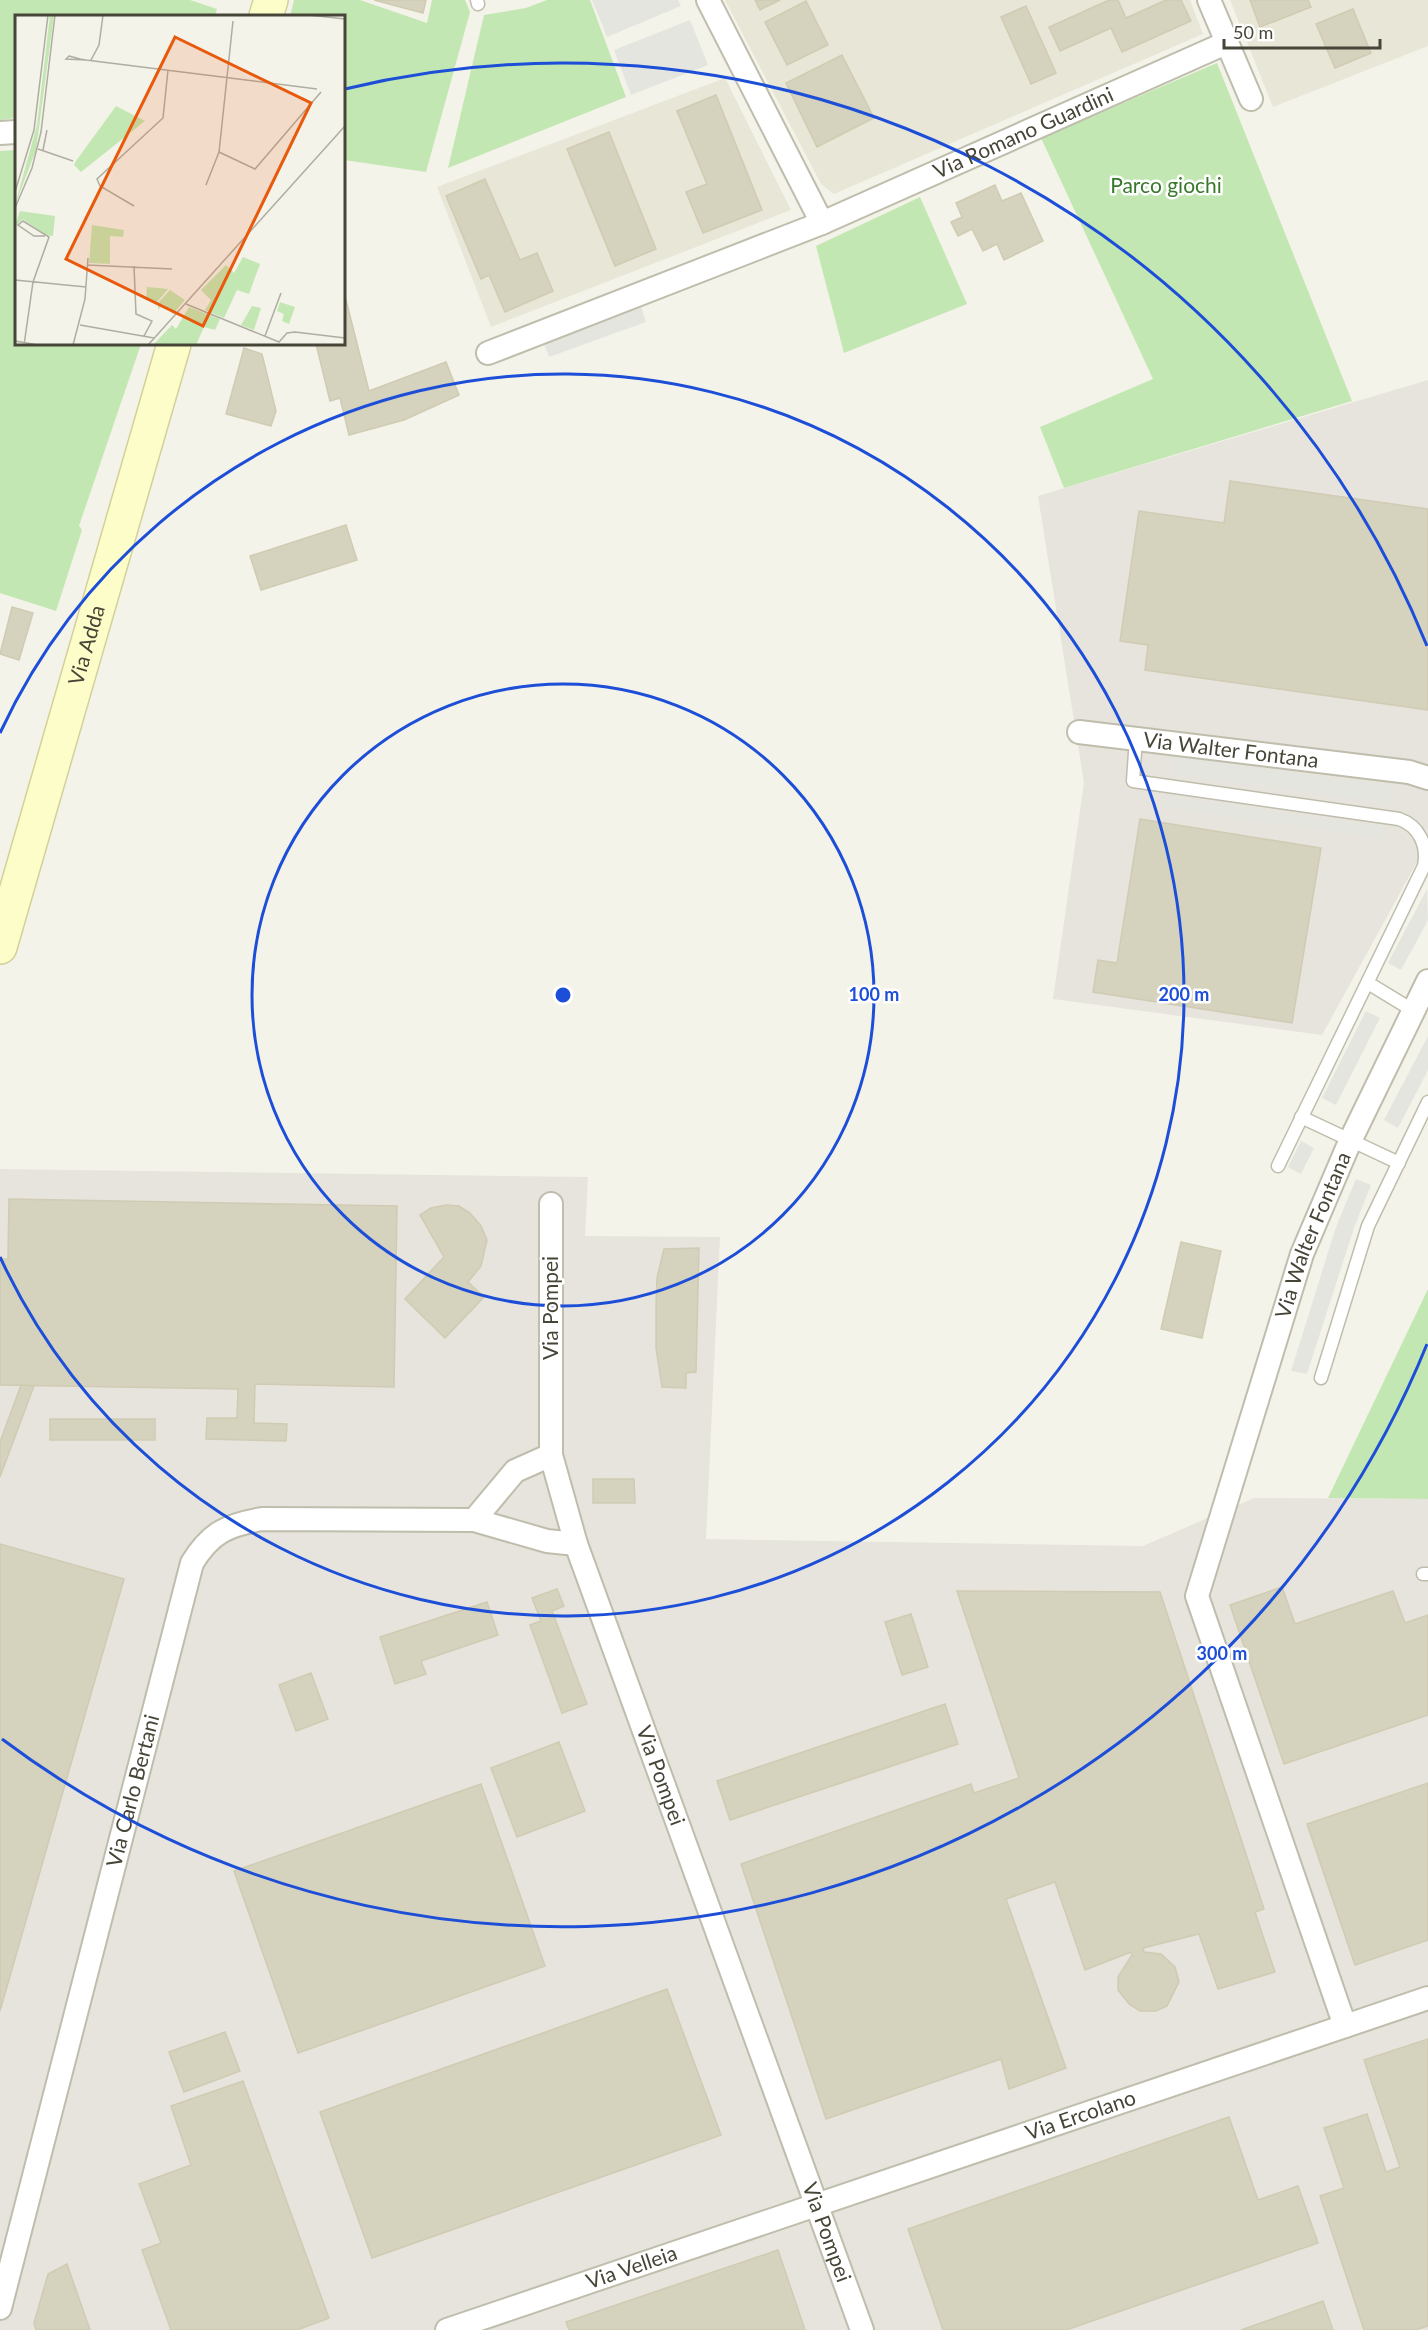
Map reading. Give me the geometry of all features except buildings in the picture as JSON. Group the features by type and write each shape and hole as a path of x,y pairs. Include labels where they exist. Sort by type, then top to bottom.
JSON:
{"main road":[{"path":"266,15 271,0"},
{"name":"Via Adda","path":"0,946 174,345"}],"street":[{"path":"708,0 822,223"},
{"path":"1209,0 1251,99"},
{"name":"Via Romano Guardini","path":"488,353 822,223 1226,43"},
{"path":"0,134 15,132"},
{"name":"Via Walter Fontana","path":"1078,732 1382,769 1428,778"},
{"name":"Via Walter Fontana","path":"1382,769 1428,765"},
{"name":"Via Walter Fontana","path":"1345,2026 1197,1596 1302,1254 1351,1139 1428,981"},
{"name":"Via Pompei","path":"551,1204 551,1455 576,1544 862,2330"},
{"path":"474,1520 515,1471 537,1459 551,1455"},
{"name":"Via Carlo Bertani","path":"0,2308 192,1563 203,1544 219,1532 241,1523 262,1519 474,1520 547,1541 576,1544"},
{"name":"Via Ercolano","path":"816,2205 1428,1998"},
{"name":"Via Velleia","path":"447,2330 816,2205"}],"lane":[{"path":"1136,738 1133,781 1399,819 1418,830 1425,847 1425,863 1278,1166"},
{"path":"1368,983 1414,1011"},
{"path":"1321,1378 1368,1226 1428,1102"},
{"path":"1301,1117 1399,1163"}],"shaded area":[{"path":"592,0 678,0 681,6 607,37"},
{"path":"725,0 1190,0 1203,34 834,194 821,184"},
{"path":"1230,0 1428,0 1428,46 1273,107"},
{"path":"690,20 708,65 631,95 614,50"},
{"path":"725,78 791,210 491,327 437,187"},
{"path":"641,307 646,322 549,357 544,343"},
{"path":"1428,380 1428,842 1322,1035 1053,999 1084,783 1038,496"},
{"path":"1174,756 1396,787 1394,804 1171,773"},
{"path":"1163,797 1386,827 1384,838 1161,807"},
{"path":"1427,889 1428,920 1401,970 1388,963"},
{"path":"1366,1011 1380,1018 1336,1105 1322,1098"},
{"path":"1428,1036 1428,1070 1398,1128 1384,1120"},
{"path":"1301,1141 1314,1148 1301,1174 1288,1167"},
{"path":"0,1169 588,1177 585,1236 720,1237 706,1539 1143,1546 1254,1498 1428,1499 1428,2330 0,2330"},
{"path":"1356,1179 1371,1185 1354,1228 1307,1374 1291,1371 1336,1227"}],"green space":[{"path":"0,0 190,0 217,9 215,15 15,15 15,118 0,120"},
{"path":"294,0 360,0 427,23 432,0 465,0 470,12 426,172 345,160 345,15 290,15"},
{"path":"547,0 590,0 626,97 448,168 484,15 526,8"},
{"name":"Parco giochi","path":"1217,63 1352,401 1064,488 1040,427 1153,379 1041,138"},
{"path":"15,150 15,345 141,345 79,526 82,530 56,611 0,593 0,151"},
{"path":"920,197 967,304 844,353 816,246"},
{"path":"1428,1289 1428,1499 1328,1498"}]}
